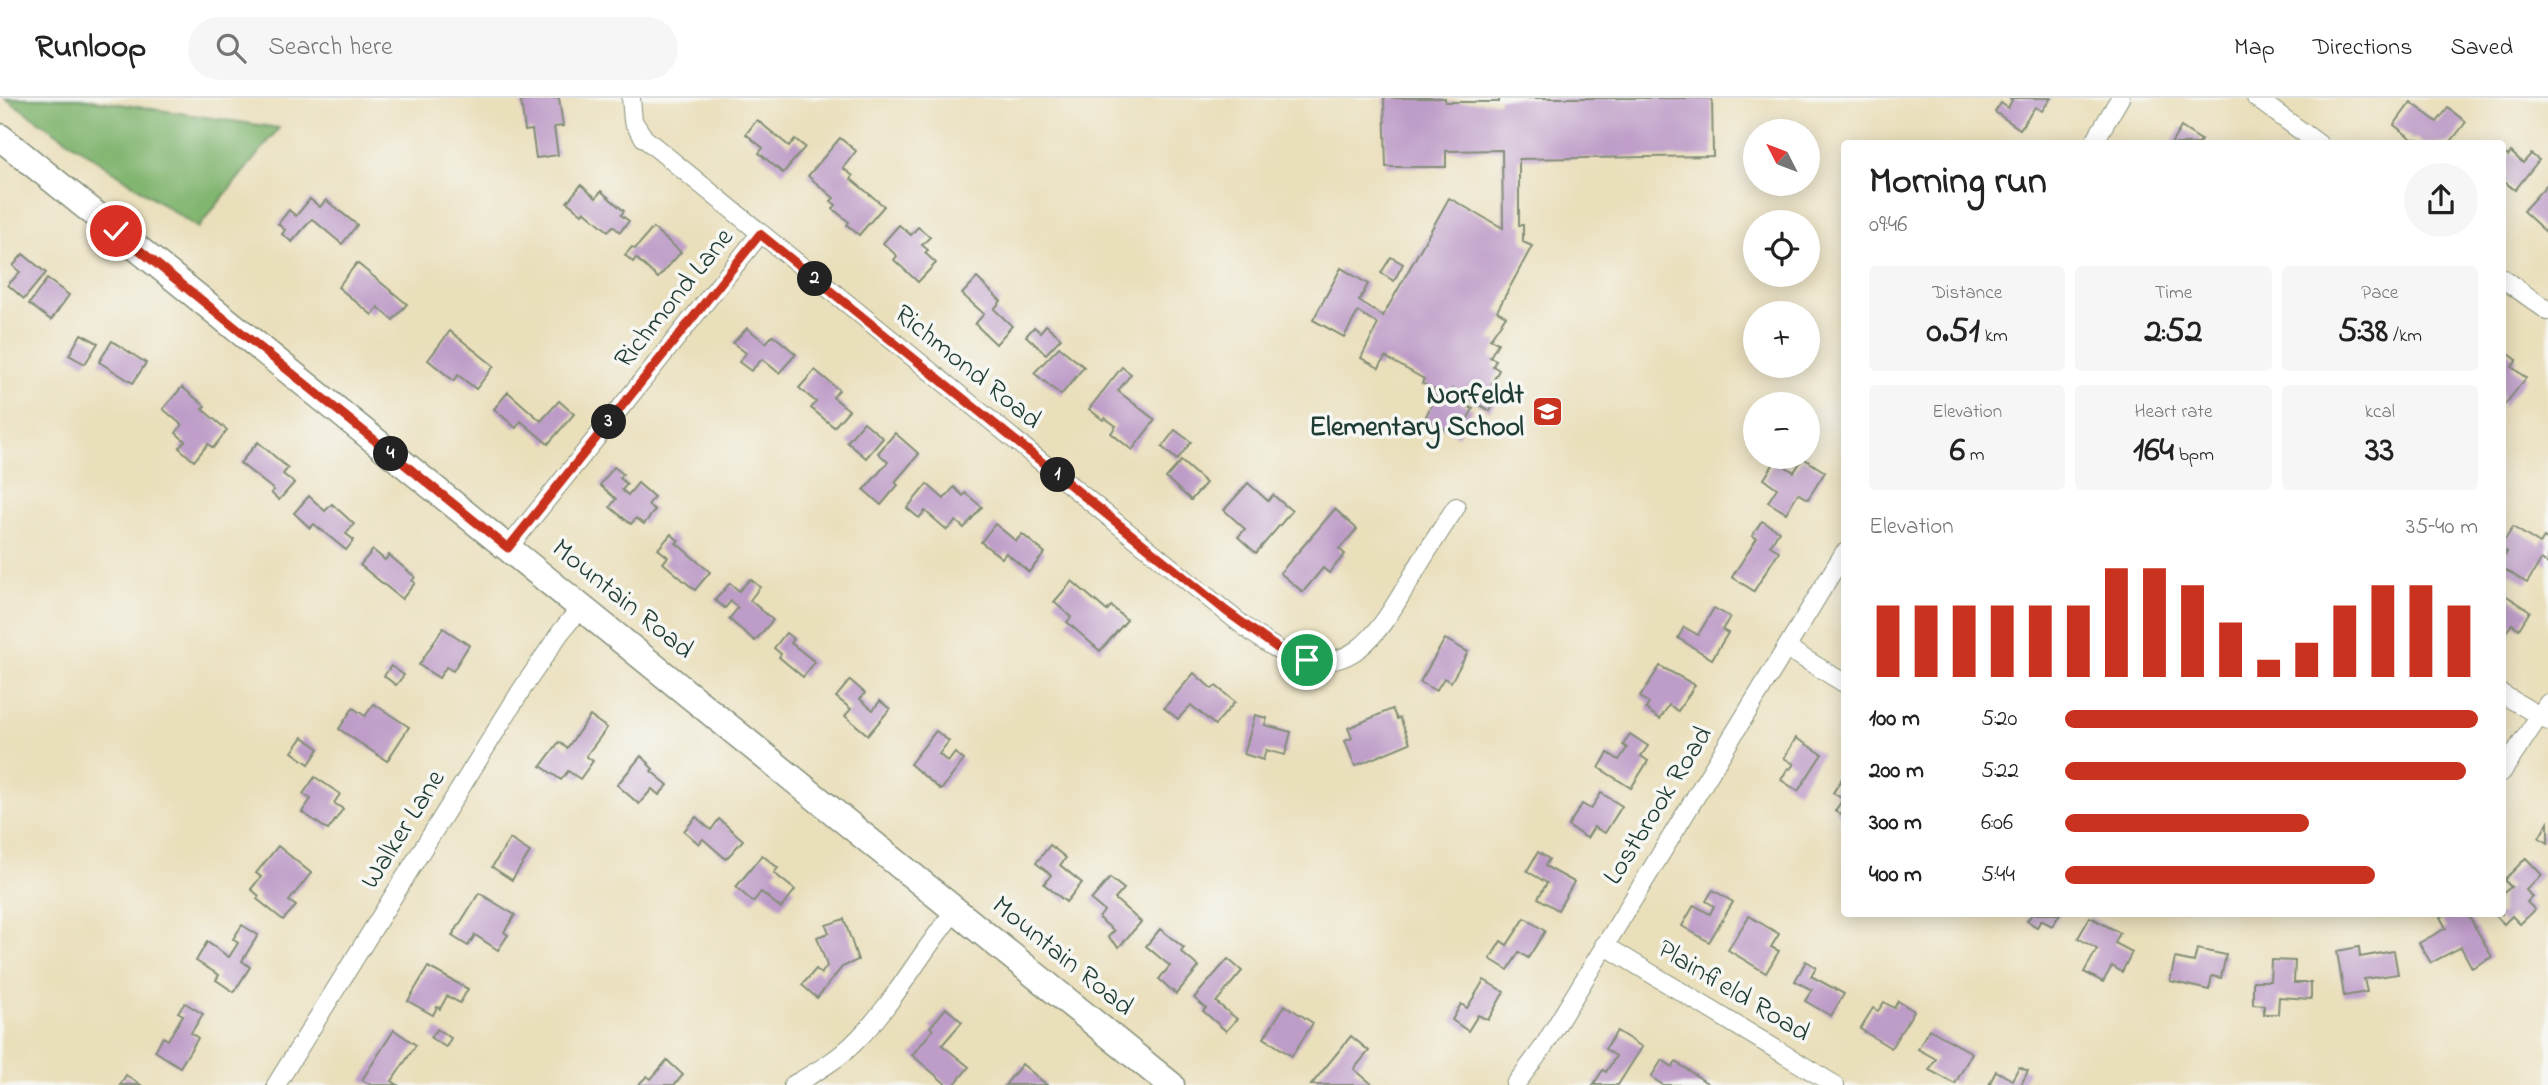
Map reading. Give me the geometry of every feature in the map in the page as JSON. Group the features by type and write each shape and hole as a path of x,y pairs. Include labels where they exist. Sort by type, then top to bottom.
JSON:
{"main road":[{"name":"Mountain Road","path":"0,137 1171,1085"}],"street":[{"name":"Richmond Lane","path":"508,548 760,234 644,138 633,121 631,98"},
{"path":"2095,140 2120,98"},
{"path":"2256,98 2314,140"},
{"name":"Richmond Road","path":"760,234 1205,595 1280,650 1307,660 1332,660 1360,649 1381,627 1456,507"},
{"path":"2506,281 2548,311"},
{"name":"Lostbrook Road","path":"1515,1085 1542,1048 1841,558"},
{"name":"Walker Lane","path":"276,1085 522,690 581,607"},
{"path":"1787,648 1841,681"},
{"path":"2506,696 2545,714 2506,767"},
{"path":"793,1085 822,1068 850,1046 869,1026 956,911"},
{"name":"Plainfield Road","path":"1604,945 1835,1085"}],"green space":[{"path":"5,98 80,98 279,128 198,228"}],"building":[{"path":"559,98 563,126 554,127 558,155 536,158 532,130 525,131 521,101"},
{"path":"1384,98 1445,98 1445,102 1499,102 1499,98 1712,98 1713,156 1519,159 1519,225 1523,225 1523,242 1532,246 1497,311 1506,316 1490,339 1498,343 1490,357 1496,360 1493,366 1499,370 1492,383 1504,389 1490,411 1452,389 1449,396 1473,409 1458,436 1425,418 1438,392 1422,383 1424,379 1385,357 1379,368 1361,358 1378,324 1358,312 1344,337 1313,320 1341,268 1368,284 1359,301 1383,316 1449,198 1503,228 1502,150 1446,151 1446,167 1386,167"},
{"path":"2009,98 2051,98 2042,111 2035,107 2020,129 1995,112 2001,103 2008,108 2012,100"},
{"path":"2411,102 2437,122 2448,108 2466,122 2452,140 2412,139 2394,125"},
{"path":"757,120 789,146 795,139 805,147 783,173 759,153 763,148 746,134"},
{"path":"2181,127 2201,140 2173,140"},
{"path":"840,138 856,151 843,168 853,176 851,179 884,206 859,235 847,225 849,222 833,209 836,205 831,201 834,198 808,176"},
{"path":"2511,152 2523,163 2531,154 2539,160 2515,190 2506,183 2506,155 2508,156"},
{"path":"2548,183 2548,234 2523,211"},
{"path":"581,185 596,198 601,191 624,211 621,215 629,221 620,232 613,226 608,231 584,211 582,214 567,202"},
{"path":"310,199 320,207 326,200 357,225 342,244 312,219 292,242 282,234 285,230 278,224 289,210 296,216"},
{"path":"899,225 911,235 918,227 930,237 922,245 928,250 925,253 936,263 918,282 894,260 897,256 883,243"},
{"path":"653,228 681,252 658,278 636,258 633,262 625,255 632,247 635,249"},
{"path":"23,254 46,273 24,299 8,285 20,272 13,266"},
{"path":"1391,257 1403,264 1394,281 1381,273"},
{"path":"357,263 407,304 393,320 378,307 372,315 338,287"},
{"path":"977,278 1001,301 994,309 1012,326 996,344 975,324 984,314 962,294"},
{"path":"47,279 69,295 51,320 29,304"},
{"path":"1046,325 1061,338 1046,354 1026,336 1034,327 1040,332"},
{"path":"747,328 766,343 773,335 796,354 779,373 762,359 751,371 739,362 746,353 733,343"},
{"path":"450,331 494,366 476,389 458,375 454,381 428,360"},
{"path":"81,334 98,343 85,364 69,355"},
{"path":"112,341 146,363 133,383 99,362"},
{"path":"1059,347 1084,367 1061,395 1034,373"},
{"path":"2506,352 2517,360 2512,367 2526,378 2506,403"},
{"path":"1122,367 1131,374 1118,391 1155,420 1132,450 1111,433 1116,426 1089,409"},
{"path":"815,370 839,390 833,397 849,410 834,427 811,408 816,402 799,388"},
{"path":"182,387 205,406 202,409 227,430 213,448 208,444 194,461 179,448 185,441 176,433 182,425 163,409"},
{"path":"508,392 541,421 559,401 574,414 548,444 521,421 516,428 494,409"},
{"path":"864,422 883,438 866,458 847,442"},
{"path":"1175,430 1191,442 1177,460 1162,447"},
{"path":"895,433 919,454 895,482 898,485 881,505 864,490 888,462 878,453"},
{"path":"258,442 288,468 283,474 294,483 279,500 271,493 274,490 240,463"},
{"path":"1181,461 1206,483 1191,500 1166,478"},
{"path":"614,467 623,474 620,478 627,484 622,490 628,495 638,483 654,497 648,505 655,510 644,524 636,518 631,524 610,507 616,499 600,485"},
{"path":"1770,469 1790,469 1794,472 1796,469 1820,469 1825,472 1808,499 1798,493 1786,513 1768,502 1777,488 1764,479"},
{"path":"1248,483 1268,501 1273,495 1292,511 1256,553 1238,537 1245,529 1224,510"},
{"path":"927,484 944,499 954,487 982,507 964,528 956,521 947,530 925,511 919,518 907,508"},
{"path":"309,496 325,511 332,504 354,524 346,534 354,540 346,550 314,524 310,528 294,513"},
{"path":"1335,509 1357,529 1339,549 1345,554 1329,573 1323,568 1303,592 1280,573"},
{"path":"1762,521 1779,531 1770,546 1779,551 1754,591 1732,577 1757,538 1752,536"},
{"path":"995,524 1016,541 1022,534 1045,553 1029,572 1006,553 1002,558 981,542"},
{"path":"2513,527 2540,544 2544,538 2548,541 2548,564 2541,560 2527,583 2506,570 2506,538"},
{"path":"671,534 679,541 676,543 710,572 695,590 663,563 668,557 658,549"},
{"path":"373,550 385,560 389,555 415,577 412,581 415,583 402,599 360,565"},
{"path":"750,579 760,587 750,600 773,620 755,641 729,619 738,608 731,601 725,608 715,600 730,583 739,591"},
{"path":"1072,581 1107,611 1111,606 1127,620 1100,651 1067,622 1071,617 1054,602"},
{"path":"2506,596 2530,611 2519,629 2512,624 2506,632"},
{"path":"1714,608 1730,617 1722,630 1728,633 1712,659 1678,638 1684,627 1698,635"},
{"path":"443,628 469,645 453,671 446,667 439,678 419,665"},
{"path":"786,633 794,639 791,643 815,662 803,677 779,657 781,654 774,648"},
{"path":"1445,639 1468,652 1451,682 1444,678 1436,691 1420,682"},
{"path":"391,666 404,675 396,685 384,676"},
{"path":"1660,666 1695,685 1678,711 1669,705 1660,719 1646,709 1649,703 1640,697"},
{"path":"1194,673 1212,689 1216,686 1235,702 1215,725 1191,705 1178,719 1164,708"},
{"path":"850,680 865,693 860,699 873,710 880,701 890,709 868,735 845,716 851,709 836,697"},
{"path":"374,704 409,727 387,761 339,729 353,708 365,716"},
{"path":"1392,709 1397,719 1400,718 1410,743 1355,766 1345,741 1352,738 1348,728"},
{"path":"1255,715 1267,718 1265,725 1291,732 1285,755 1266,750 1263,760 1244,754"},
{"path":"590,716 607,728 586,756 593,761 580,779 568,771 561,780 541,766 559,742 567,748"},
{"path":"936,731 949,741 939,754 948,762 955,753 964,760 941,790 910,764"},
{"path":"1630,734 1648,746 1641,756 1648,761 1631,788 1599,768 1608,753 1619,760 1627,748 1623,745"},
{"path":"303,737 319,749 309,764 292,752"},
{"path":"1796,738 1822,754 1798,791 1781,780 1788,768 1794,764 1784,758"},
{"path":"641,756 653,769 651,771 668,785 659,795 652,789 639,804 617,785"},
{"path":"315,777 340,794 334,803 343,809 328,830 302,812 311,799 303,794"},
{"path":"1841,780 1841,798 1833,793"},
{"path":"1601,793 1622,806 1605,833 1594,827 1587,838 1568,826 1582,804 1591,809"},
{"path":"1841,802 1841,815 1835,811"},
{"path":"696,817 711,830 719,819 743,840 726,859 703,839 699,844 684,831"},
{"path":"2548,822 2548,843 2539,838"},
{"path":"510,839 530,852 512,880 492,867"},
{"path":"1050,845 1066,858 1060,865 1082,883 1066,902 1044,884 1051,875 1036,863"},
{"path":"278,846 311,873 289,901 296,906 283,920 257,899 259,896 251,889 261,877 256,873"},
{"path":"1538,852 1549,859 1545,866 1574,882 1558,910 1538,898 1547,883 1527,871"},
{"path":"762,855 778,868 774,873 795,890 781,908 761,892 753,902 736,887"},
{"path":"2526,858 2542,875 2526,890 2532,897 2527,902 2535,910 2520,924 2512,916 2504,924 2497,917 2506,917 2506,891 2511,887 2506,878"},
{"path":"1110,878 1124,889 1115,899 1141,922 1119,947 1108,937 1114,931 1099,918 1104,911 1091,900"},
{"path":"1713,890 1733,902 1709,942 1682,926 1694,905 1710,914 1714,906 1706,901"},
{"path":"479,893 515,915 504,932 508,935 498,950 475,935 468,946 452,936"},
{"path":"1749,916 1779,934 1771,947 1779,951 1766,973 1728,950"},
{"path":"2030,917 2058,917 2052,926 2041,920 2037,927 2027,921"},
{"path":"2090,917 2120,933 2115,943 2132,952 2122,972 2112,966 2103,982 2084,972 2097,949 2078,938"},
{"path":"2440,917 2470,917 2492,957 2472,968 2461,947 2431,963 2419,943 2446,928"},
{"path":"1525,918 1545,931 1528,958 1519,952 1508,970 1490,959 1501,941 1507,945"},
{"path":"844,919 858,960 842,967 817,998 802,985 816,969 821,974 827,966 817,937 829,933 826,925"},
{"path":"242,925 258,935 242,961 250,967 234,992 216,980 219,975 196,961 207,942 229,957 238,943 233,939"},
{"path":"1160,929 1184,948 1181,952 1199,967 1176,994 1159,979 1170,966 1146,946"},
{"path":"2359,947 2360,957 2394,951 2398,974 2364,979 2367,992 2344,996 2337,951"},
{"path":"2197,949 2226,955 2221,978 2212,976 2209,990 2170,981 2175,958 2194,962"},
{"path":"1228,959 1242,971 1216,1002 1237,1019 1226,1031 1203,1011 1206,1008 1194,998"},
{"path":"2271,960 2295,961 2294,983 2311,983 2311,999 2279,997 2278,1014 2264,1014 2264,1005 2253,1004 2253,981 2270,981"},
{"path":"1806,961 1816,967 1811,976 1844,994 1831,1016 1805,1001 1812,990 1795,981"},
{"path":"428,967 468,989 460,1003 447,996 433,1015 408,1001"},
{"path":"1484,980 1504,992 1488,1020 1478,1015 1468,1031 1452,1020 1461,1004 1467,1008"},
{"path":"1898,1001 1914,1011 1891,1048 1860,1029 1873,1008 1878,1011 1884,1002 1894,1008"},
{"path":"185,1003 203,1014 191,1033 198,1038 180,1067 155,1051 163,1037 168,1040 183,1015 178,1012"},
{"path":"1285,1005 1313,1023 1292,1056 1264,1038"},
{"path":"946,1008 962,1022 942,1045 969,1067 954,1085 947,1085 912,1055 933,1030 930,1027"},
{"path":"437,1029 451,1038 446,1047 431,1038"},
{"path":"1929,1029 1972,1053 1955,1084 1929,1070 1936,1059 1918,1049"},
{"path":"394,1030 416,1045 392,1081 398,1085 371,1085 362,1080"},
{"path":"1617,1031 1642,1047 1618,1085 1593,1085 1603,1070 1606,1072 1616,1056 1605,1049"},
{"path":"1351,1036 1369,1051 1354,1069 1373,1085 1311,1085"},
{"path":"667,1060 683,1075 674,1085 638,1085 647,1076 651,1079"},
{"path":"1662,1060 1673,1067 1676,1062 1710,1085 1663,1085 1651,1077"},
{"path":"1022,1064 1047,1085 1005,1085"},
{"path":"2019,1067 2028,1071 2021,1085 1989,1085 1996,1071 2012,1080"},
{"path":"126,1075 141,1085 120,1085"}],"place":[{"name":"Norfeldt Elementary School","path":"1547,412"}],"route":[{"path":"116,231 508,548 760,234 1226,611 1280,650 1307,660"}]}
